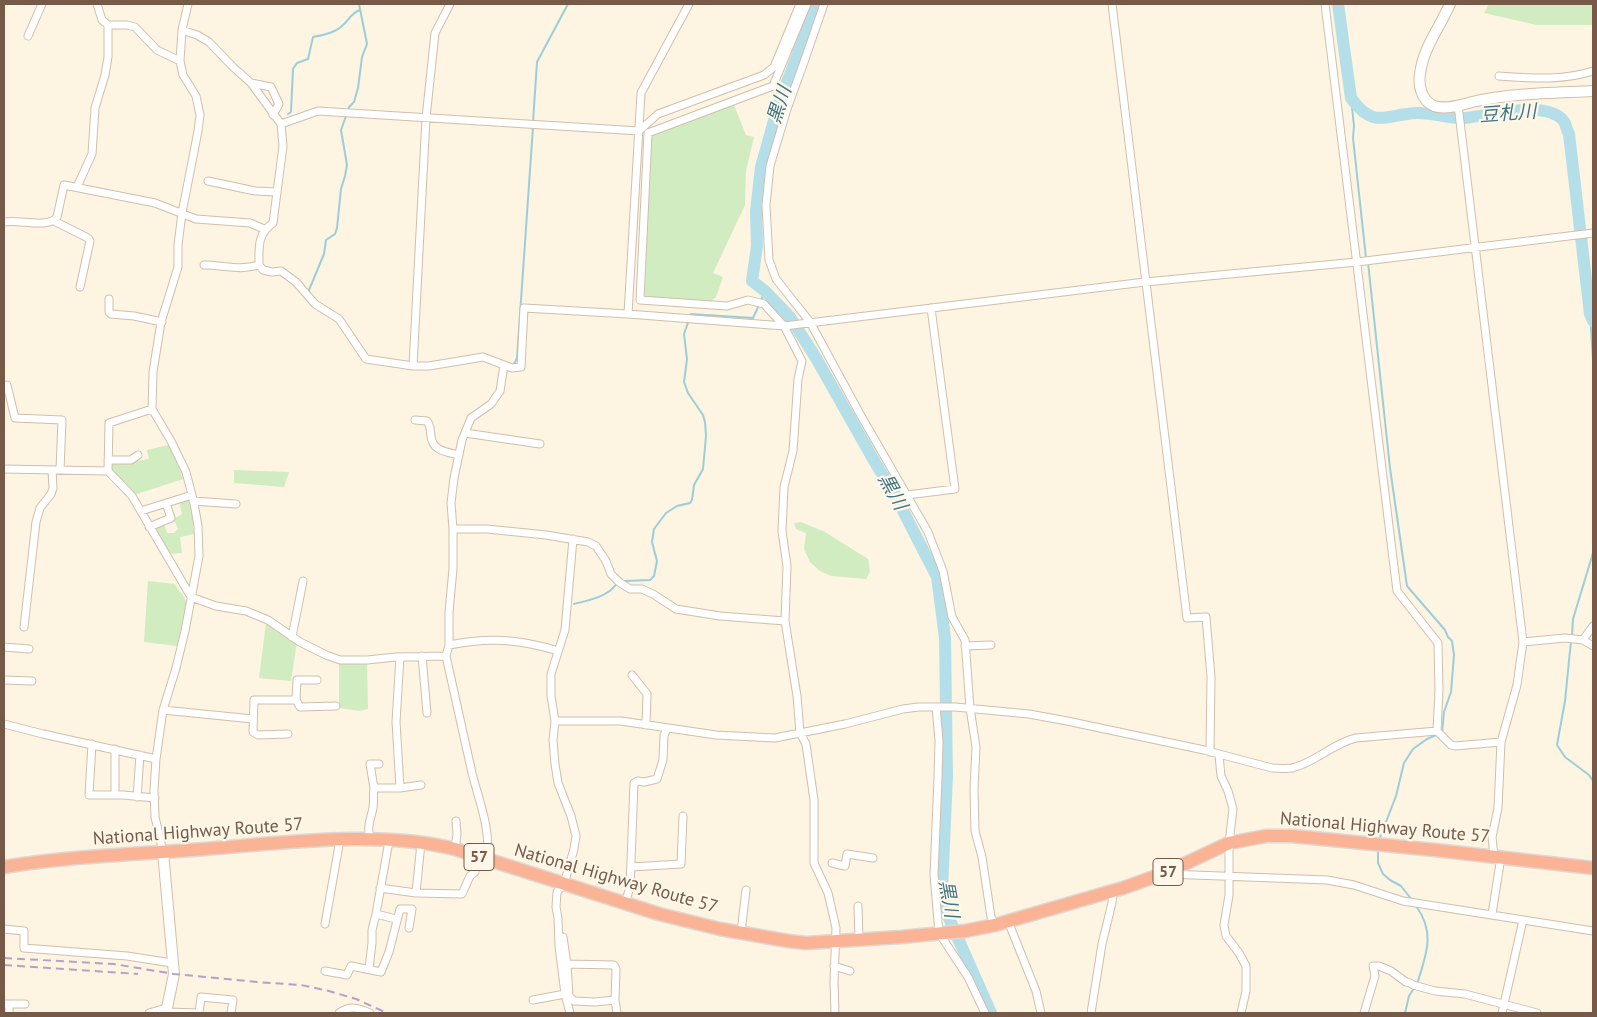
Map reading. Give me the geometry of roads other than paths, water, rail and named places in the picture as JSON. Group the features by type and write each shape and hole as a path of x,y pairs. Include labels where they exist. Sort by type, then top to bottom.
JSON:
{"highway":[{"name":"National Highway Route 57","path":"4,867 62,860 340,840 421,843 455,849 626,904 693,922 806,943 965,931 995,925 1165,873 1229,843 1256,837 1278,835 1377,844 1593,868"}],"main road":[{"path":"1450,4 1426,51 1420,73 1420,89 1423,96 1433,106 1458,105 1490,98 1593,90"},
{"path":"163,852 174,974 166,1011"}],"street":[{"path":"28,36 42,4"},
{"path":"97,4 102,20 108,25 135,27 156,50 180,61"},
{"path":"163,852 155,817 156,759 163,710 176,668 198,556 198,526 186,472 171,441 152,409 153,372 162,322 178,267 178,245 182,213 200,115 196,96 183,75 180,61 182,30 188,4"},
{"path":"413,366 426,118 435,33 450,4"},
{"path":"628,314 641,93 689,4"},
{"path":"281,124 318,111 639,132 658,114 764,75 774,67 800,4"},
{"path":"807,4 773,86 648,133 640,300 727,306 748,300 764,304 784,326 802,361 798,379 793,451 784,487 782,531 788,566 785,621 797,696 800,733 806,744 814,800 814,863 828,893 836,928 834,966 835,1013"},
{"path":"824,4 777,138 770,166 766,205 770,260 776,279 810,322 860,414 908,495 928,532 943,571 952,617 965,640 970,708 976,747 974,789 975,832 982,857 991,917 995,925"},
{"path":"1112,4 1187,618 1206,617 1211,677 1210,752"},
{"path":"1325,4 1397,591 1438,643 1439,690 1437,731 1451,745 1455,746 1501,742"},
{"path":"77,187 92,154 96,108 108,57 108,25"},
{"path":"182,30 210,42 233,68 251,83 281,124 283,146 273,223 264,229 260,243 259,265 263,270 281,271 296,282 315,304 339,319 366,359 413,366 429,366 483,357 512,368 521,367 524,308 784,326 1146,282 1357,262 1593,233"},
{"path":"1499,76 1553,78 1579,76 1593,71"},
{"path":"251,83 271,86 279,104 273,115"},
{"path":"1458,105 1523,642 1517,685 1501,742 1498,808 1492,837 1498,856 1492,914"},
{"path":"208,181 255,191 277,192"},
{"path":"4,222 48,224 54,221 57,217 64,186 155,203 196,219 250,223 264,229"},
{"path":"54,221 88,238 90,241 80,287"},
{"path":"204,265 249,268 259,265"},
{"path":"109,299 109,312 111,314 134,316 162,322"},
{"path":"908,495 954,489 931,308"},
{"path":"487,859 488,841 485,820 472,774 446,656 453,569 451,503 459,455 471,418 491,404 500,391 504,365"},
{"path":"7,385 15,418 62,420 60,470"},
{"path":"152,409 109,423 108,471 132,496 191,597 268,620 292,637 326,655 340,660 367,660 400,656 446,656"},
{"path":"415,420 427,421 430,426 431,439 434,446 440,450 459,455"},
{"path":"465,434 540,444"},
{"path":"108,460 131,460 138,454"},
{"path":"4,469 108,471"},
{"path":"24,627 36,522 40,508 51,494 53,488 52,470"},
{"path":"141,511 166,503 193,498 236,504"},
{"path":"149,527 171,518 166,503"},
{"path":"453,529 487,528 588,542 596,546 606,561 611,574 619,582 630,589 642,589 676,609 720,616 785,621"},
{"path":"573,539 565,630 551,674 555,721 553,740 558,782 571,816 576,836 564,884 557,892 556,907 567,964 570,996 574,1001 595,1002 615,1000"},
{"path":"292,637 303,581"},
{"path":"1583,640 1593,626"},
{"path":"1523,642 1565,638 1583,640 1593,646"},
{"path":"448,645 472,640 486,640 520,642 558,651"},
{"path":"965,646 987,643"},
{"path":"4,647 29,649"},
{"path":"400,656 396,722 400,788"},
{"path":"422,656 427,713"},
{"path":"632,675 647,694 646,725"},
{"path":"4,680 32,681"},
{"path":"317,680 297,680 296,700 300,707 336,706"},
{"path":"288,734 258,735 253,732 254,700 296,700"},
{"path":"555,721 620,721 667,729 747,738 774,738 845,724 903,709 936,706 955,707 1045,717 1210,752 1272,768 1291,768 1324,754 1347,740 1437,731"},
{"path":"936,706 939,741 934,875 942,933 968,977 985,1013"},
{"path":"163,710 253,719"},
{"path":"4,724 156,759"},
{"path":"626,904 630,887 634,783 657,780 662,760 664,735 667,729"},
{"path":"92,744 89,795 155,798"},
{"path":"115,750 115,795"},
{"path":"137,797 140,755"},
{"path":"1219,755 1221,776 1233,808 1229,843 1229,895 1224,925 1226,936 1244,960 1247,971 1246,991 1241,1013"},
{"path":"370,840 368,830 369,818 373,809 374,788 370,764 379,764"},
{"path":"374,788 400,788 421,784"},
{"path":"631,867 680,864 683,816"},
{"path":"455,849 456,820"},
{"path":"325,924 340,840"},
{"path":"369,969 372,930 389,841"},
{"path":"416,893 421,843"},
{"path":"832,864 845,866 847,854 873,858"},
{"path":"380,888 416,893 462,894 470,876 475,872"},
{"path":"1165,873 1327,880 1354,885 1403,901 1593,931"},
{"path":"742,932 746,890"},
{"path":"1091,1013 1113,890"},
{"path":"858,906 859,939"},
{"path":"325,972 347,975 352,966 382,972 400,909 412,909 409,928"},
{"path":"376,914 396,919"},
{"path":"558,918 564,994 570,1013"},
{"path":"1502,1013 1524,920"},
{"path":"1008,921 1036,991 1042,1013"},
{"path":"4,929 24,931 24,948 127,956 172,963"},
{"path":"567,964 614,965 616,969 615,1000 617,1013"},
{"path":"834,966 850,972"},
{"path":"1364,1013 1375,976 1373,966 1379,966 1391,971 1413,985 1435,991 1465,994 1537,1013"},
{"path":"534,1000 564,994"},
{"path":"149,1013 166,1011 200,1013 201,997 232,1000 231,1013"},
{"path":"9,1013 6,1004 25,1004"},
{"path":"339,1013 348,1008 357,1008 370,1013"}],"waterway":[{"path":"348,112 349,107 354,102 358,88 362,57 367,44 359,4"},
{"path":"533,122 537,62 568,4"},
{"name":"黒川","path":"817,4 778,106 761,167 756,211 757,246 752,281 765,291 790,317 816,358 899,503 937,577 945,638 947,776 942,890 945,908 991,1013"},
{"name":"豆札川","path":"1338,4 1351,98 1366,114 1380,118 1416,113 1465,118 1518,110 1533,110 1546,111 1557,116 1565,123 1569,134 1590,314 1593,321"},
{"path":"288,114 291,112 293,69 297,63 308,59 313,37 336,30 354,13 360,10"},
{"path":"1351,98 1354,126 1353,138 1366,258"},
{"path":"309,290 324,254 326,240 335,234 337,228 341,189 347,165 341,130 346,116"},
{"path":"514,364 517,358 533,127"},
{"path":"1368,262 1390,468 1407,586 1445,630 1452,641 1454,655 1451,692 1444,712 1441,733"},
{"path":"761,300 765,291"},
{"path":"624,581 650,580 654,576 657,561 652,542 654,529 666,513 677,506 690,503 694,485 703,469 706,436 705,422 703,415 688,393 684,382 687,359 684,334 691,314 753,318 759,305"},
{"path":"1590,314 1593,360"},
{"path":"1572,636 1573,619 1593,553"},
{"path":"574,604 592,600 609,591 617,584"},
{"path":"1571,641 1565,701 1557,745 1565,757 1589,775 1593,781"},
{"path":"1379,840 1396,796 1404,763 1413,749 1436,735"},
{"path":"1378,849 1378,863 1383,874 1401,886 1412,900"},
{"path":"1416,906 1426,925 1427,935 1426,954 1417,984"},
{"path":"1405,1013 1409,996 1414,988"}],"railway":[{"path":"4,958 114,964 174,974 301,985 356,999 387,1013"},
{"path":"4,965 138,974"}]}
